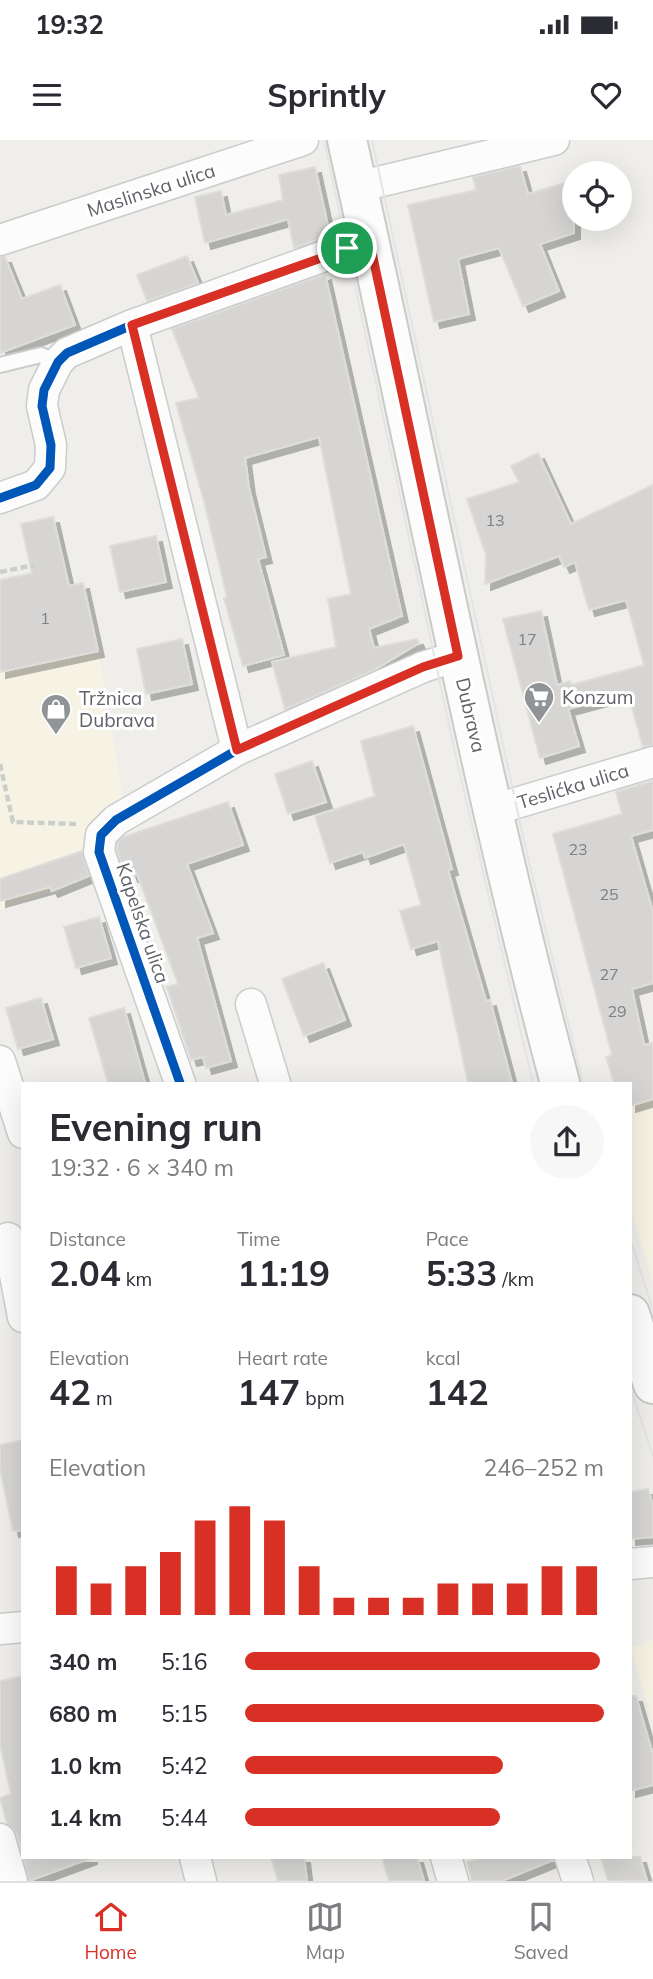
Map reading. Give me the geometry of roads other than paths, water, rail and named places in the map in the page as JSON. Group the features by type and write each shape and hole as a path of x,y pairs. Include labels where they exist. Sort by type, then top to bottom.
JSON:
{"main road":[{"name":"Dubrava","path":"347,140 458,656 560,1082"},
{"path":"632,1320 653,1384"}],"street":[{"name":"Maslinska ulica","path":"0,240 303,140"},
{"path":"357,187 554,140"},
{"path":"0,498 36,485 50,468 51,445 42,406 44,390 58,362 79,345 355,246 368,234"},
{"path":"132,325 237,750 423,667 458,656"},
{"name":"Kapelska ulica","path":"180,1082 99,852 101,835 111,825 237,750"},
{"name":"Teslićka ulica","path":"493,810 653,762"},
{"path":"251,1004 275,1082"},
{"path":"0,1061 21,1127"},
{"path":"10,1237 21,1305"},
{"path":"632,1564 653,1562"},
{"path":"0,1629 21,1627"},
{"path":"0,1839 12,1881"},
{"path":"196,1859 201,1881"},
{"path":"447,1859 453,1881"},
{"path":"571,1859 578,1881"}],"lane":[{"path":"0,365 41,355 58,362"}],"tram line":[{"path":"324,140 455,753 533,1082"},
{"path":"372,140 524,841 583,1082"},
{"path":"632,1245 653,1310"},
{"path":"632,1393 653,1456"}],"place":[{"name":"Konzum","path":"539,724"},
{"name":"Tržnica Dubrava","path":"56,736"}]}
